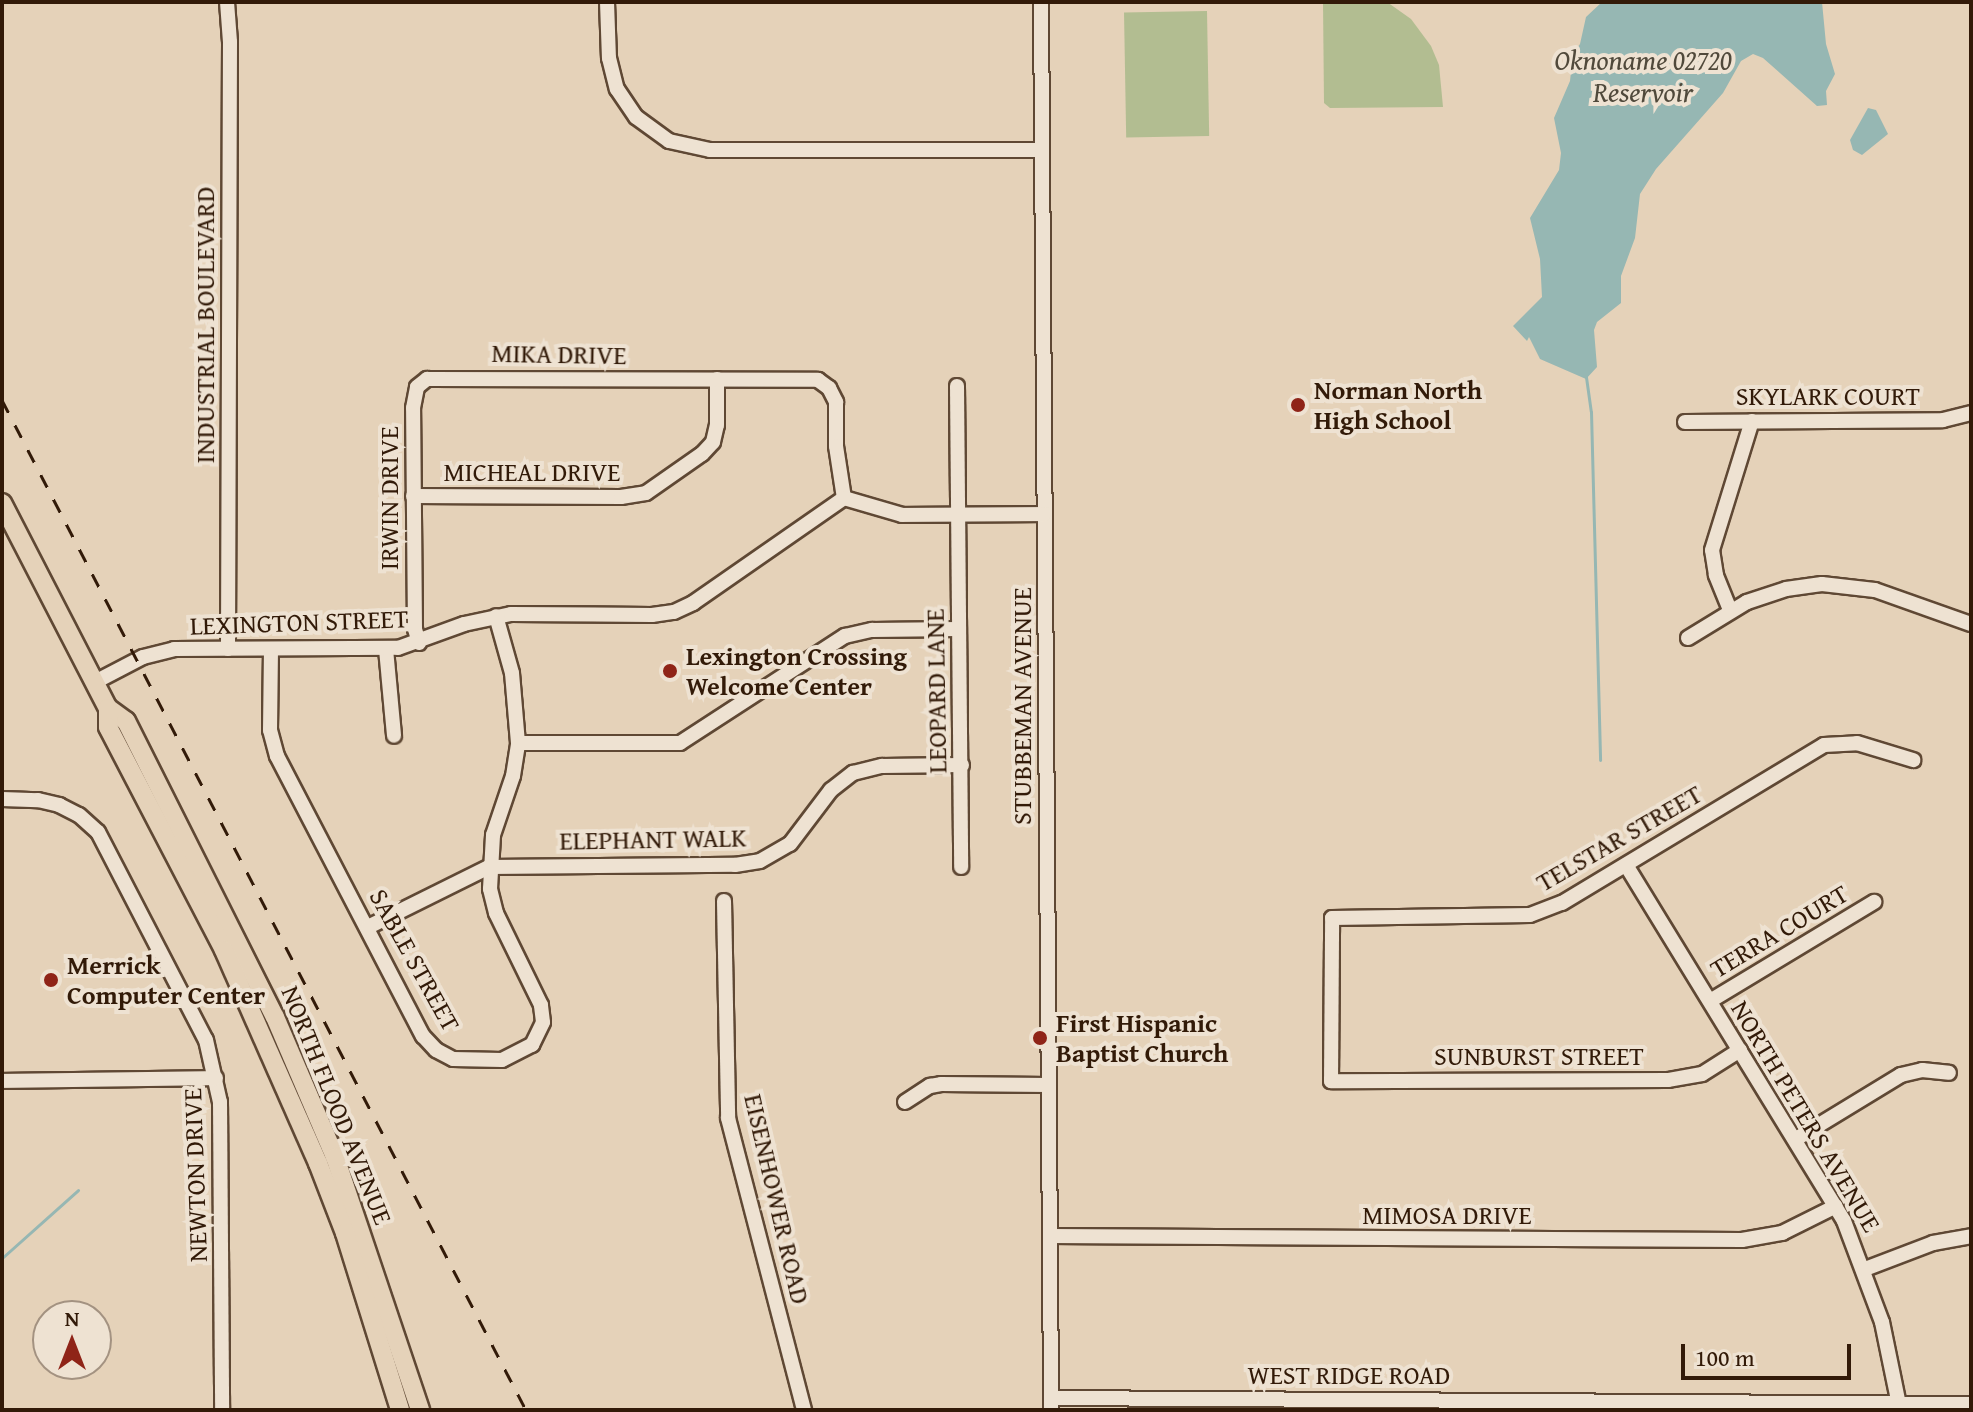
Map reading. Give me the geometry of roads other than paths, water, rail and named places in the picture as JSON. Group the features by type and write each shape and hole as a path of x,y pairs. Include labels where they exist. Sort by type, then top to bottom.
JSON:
{"main road":[{"name":"NORTH FLOOD AVENUE","path":"2,503 108,708 108,727 224,950 318,1163 345,1233 400,1410"},
{"name":"NORTH FLOOD AVENUE","path":"108,708 126,721 275,1017 335,1157 420,1410"}],"street":[{"name":"INDUSTRIAL BOULEVARD","path":"227,2 230,42 228,649"},
{"path":"607,2 609,58 617,89 636,117 669,141 710,150 1042,150"},
{"name":"STUBBEMAN AVENUE","path":"1041,2 1051,1404"},
{"name":"MIKA DRIVE","path":"413,399 420,383 436,376 810,379 829,388 836,402 836,446 844,498"},
{"name":"MICHEAL DRIVE","path":"413,496 621,497 646,493 702,454 713,442 717,425 717,379"},
{"name":"LEOPARD LANE","path":"957,386 961,867"},
{"name":"IRWIN DRIVE","path":"413,399 415,629 419,643"},
{"name":"SKYLARK COURT","path":"1685,422 1943,420 1971,413"},
{"path":"1730,610 1716,575 1712,550 1752,421"},
{"name":"LEXINGTON STREET","path":"95,682 143,657 162,651 386,649 419,643 464,624 496,616 527,613 652,615 674,612 693,603 844,498"},
{"path":"844,498 857,499 889,514 1044,514"},
{"path":"1688,638 1730,610 1786,589 1836,584 1875,590 1971,624"},
{"name":"SABLE STREET","path":"271,649 270,730 277,756 423,1036 436,1050 463,1060 491,1061 513,1057 537,1039 542,1013 535,990 492,903 489,867 493,835 513,776 518,743 512,673 496,616"},
{"path":"518,743 680,743 845,636 872,630 958,629"},
{"path":"386,649 394,736"},
{"name":"TELSTAR STREET","path":"1331,1081 1332,918 1523,917 1562,903 1824,745 1857,743 1913,760"},
{"name":"ELEPHANT WALK","path":"368,927 489,867 735,865 760,861 790,844 831,790 853,773 882,766 962,765"},
{"name":"NEWTON DRIVE","path":"2,799 38,800 59,805 79,815 98,832 206,1040 216,1078 222,1166 222,1410"},
{"name":"NORTH PETERS AVENUE","path":"1626,865 1836,1206 1865,1269 1882,1322 1899,1407"},
{"name":"EISENHOWER ROAD","path":"724,901 728,1118 804,1410"},
{"name":"TERRA COURT","path":"1710,1001 1874,902"},
{"name":"SUNBURST STREET","path":"1331,1081 1668,1080 1702,1074 1740,1050"},
{"path":"1796,1139 1901,1075 1922,1070 1949,1073"},
{"path":"2,1081 216,1078"},
{"path":"905,1102 930,1086 941,1084 1048,1085"},
{"name":"MIMOSA DRIVE","path":"1050,1236 1742,1240 1782,1233 1836,1206"},
{"path":"1865,1269 1933,1243 1971,1236"},
{"name":"WEST RIDGE ROAD","path":"1051,1404 1358,1405 1647,1401 1899,1407 1971,1404"}],"water":[{"name":"Oknoname 02720 Reservoir","path":"1602,2 1822,2 1826,44 1835,74 1826,91 1827,105 1817,106 1763,58 1753,54 1741,61 1723,93 1656,169 1640,194 1635,238 1621,276 1621,303 1597,322 1594,330 1597,367 1586,379 1540,359 1529,337 1527,341 1513,326 1542,297 1540,259 1530,218 1559,170 1561,153 1554,118 1570,81 1573,54 1580,44 1586,17"},
{"path":"1868,108 1876,110 1888,134 1862,155 1853,150 1850,140"}],"waterway":[{"path":"1586,377 1591,412 1600,760"},
{"path":"2,1258 78,1190"}],"railway":[{"path":"2,400 526,1410"}],"place":[{"name":"Norman North High School","path":"1298,405"},
{"name":"Lexington Crossing Welcome Center","path":"670,671"},
{"name":"Merrick Computer Center","path":"51,980"},
{"name":"First Hispanic Baptist Church","path":"1040,1038"}]}
